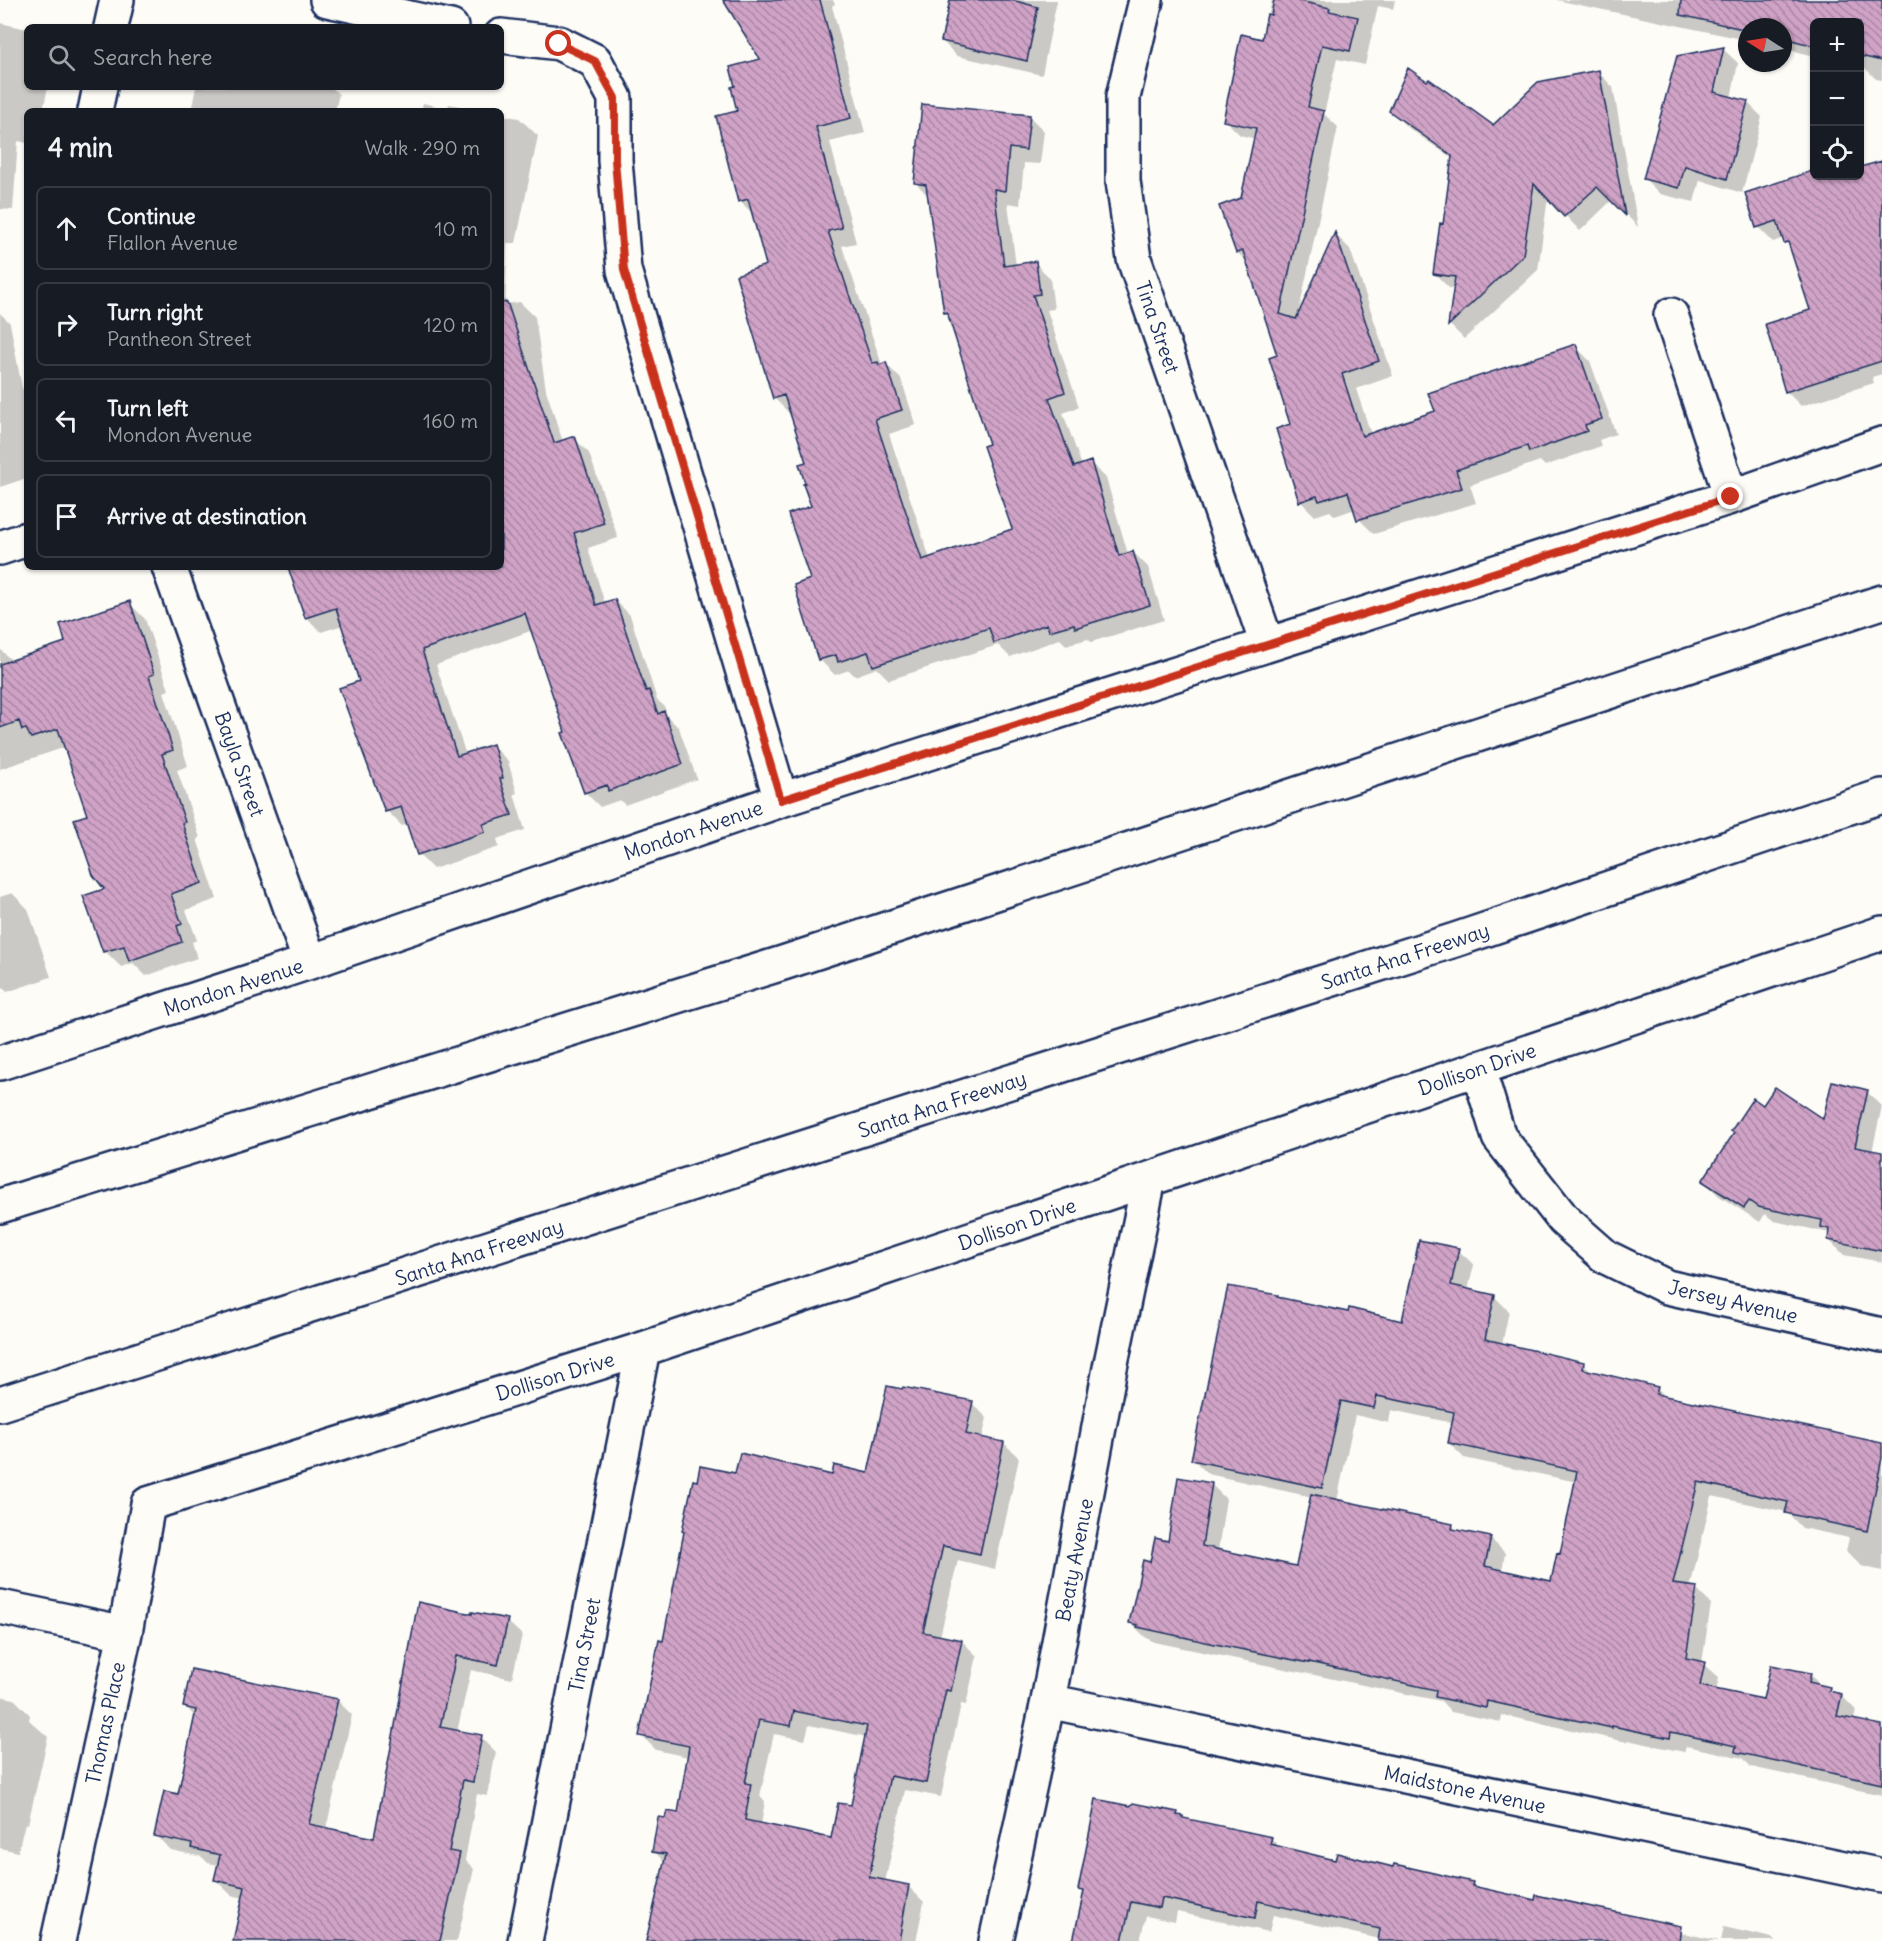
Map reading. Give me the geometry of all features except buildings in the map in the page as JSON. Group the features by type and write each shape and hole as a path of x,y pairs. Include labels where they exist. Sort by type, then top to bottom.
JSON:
{"main road":[{"path":"112,24 117,0"},
{"path":"327,0 437,24"},
{"name":"Tina Street","path":"1146,0 1123,97 1123,181 1134,259 1267,644"},
{"path":"504,36 559,44 595,61 615,98 615,160 624,270 781,800"},
{"path":"96,108 100,90"},
{"path":"1671,315 1731,497"},
{"name":"Mondon Avenue","path":"0,1063 310,962 781,800 1731,497 1882,444"},
{"path":"0,548 24,540"},
{"name":"Bayla Street","path":"170,570 310,962"},
{"path":"0,1206 783,963 1882,602"},
{"name":"Santa Ana Freeway","path":"0,1404 1455,940 1882,796"},
{"name":"Dollison Drive","path":"148,1504 643,1349 1882,933"},
{"name":"Jersey Avenue","path":"1478,1068 1499,1137 1564,1220 1606,1257 1667,1287 1882,1335"},
{"name":"Beaty Avenue","path":"996,1941 1048,1701 1110,1368 1149,1179"},
{"name":"Tina Street","path":"525,1941 643,1349"},
{"name":"Thomas Place","path":"58,1941 125,1633 148,1504"},
{"path":"0,1607 125,1633"},
{"name":"Maidstone Avenue","path":"1048,1701 1882,1876"}],"route":[{"path":"559,44 595,61 615,98 615,160 624,270 781,800 1731,497"}]}
